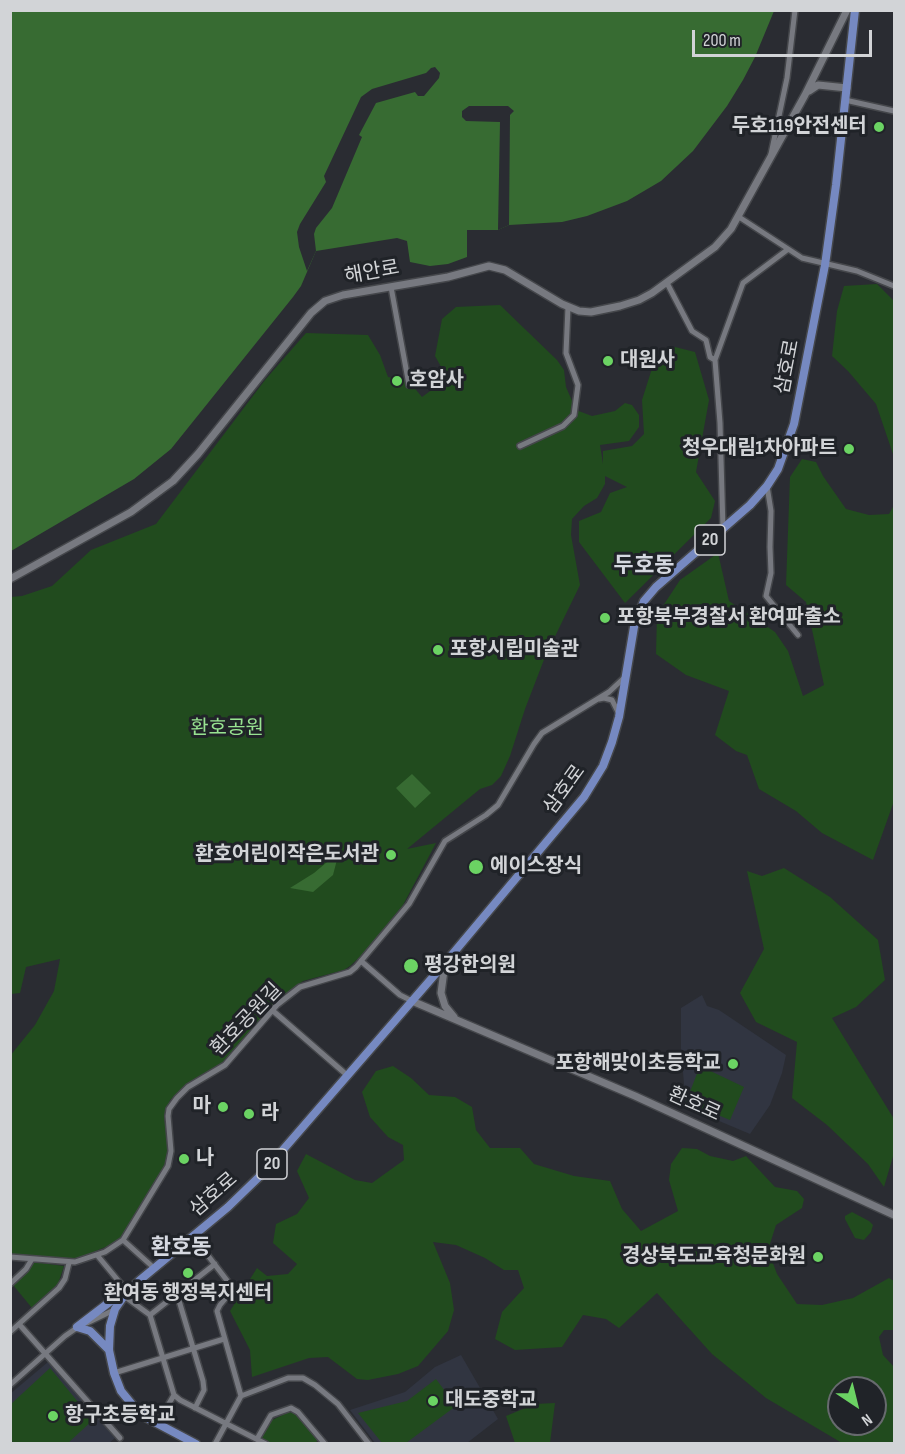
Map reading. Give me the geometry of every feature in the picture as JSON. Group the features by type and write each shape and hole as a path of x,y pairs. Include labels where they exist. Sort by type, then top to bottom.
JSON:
{"main road":[{"name":"삼호로","path":"77,1327 125,1293 228,1207 262,1174 348,1077 584,797 603,766 619,717 634,627 644,601 656,587 750,505 767,486 778,469 790,437 825,265 855,10"},
{"path":"125,1293 115,1309 110,1326 109,1350 121,1391 141,1413 157,1424 196,1443"},
{"path":"77,1327 90,1331 109,1350"}],"street":[{"name":"해안로","path":"770,159 787,78 795,10"},
{"name":"해안로","path":"10,579 131,512 173,481 198,454 320,304 336,297 448,277 489,266 505,270 568,307 588,312 613,308 639,300 667,283 721,242 739,217 805,95 847,10"},
{"path":"805,95 818,86 847,88"},
{"path":"845,100 894,111"},
{"path":"739,217 802,258 857,271 894,286"},
{"path":"723,529 719,404 715,360 743,283 787,250"},
{"path":"667,283 692,331 706,340 710,357 715,360"},
{"path":"391,286 409,386"},
{"path":"520,446 563,426 574,416 578,385 566,353 568,307"},
{"path":"767,486 771,512 771,573 766,596 798,635"},
{"name":"환호공원길","path":"10,1257 69,1263 97,1255 123,1240 170,1162 168,1116 173,1103 188,1088 225,1065 272,1010 300,987 350,972 409,904 445,841 498,805 542,733 616,687 626,675"},
{"path":"598,699 612,700 619,717"},
{"path":"361,961 400,995 412,1001"},
{"path":"445,963 441,993 445,1006 456,1018"},
{"name":"환호로","path":"412,1001 656,1106 894,1215"},
{"path":"272,1010 348,1077"},
{"path":"193,1236 232,1287 217,1311 241,1396"},
{"path":"123,1240 154,1268"},
{"path":"97,1255 125,1293 150,1315 174,1395 225,1424 266,1443"},
{"path":"10,1284 26,1269 32,1259"},
{"path":"10,1332 59,1288 65,1279 69,1263"},
{"path":"150,1315 215,1264"},
{"path":"177,1294 204,1386 195,1408"},
{"path":"10,1385 77,1327 115,1309"},
{"path":"19,1324 120,1438"},
{"path":"114,1373 224,1338"},
{"path":"215,1443 241,1396 288,1378 303,1378 338,1404 369,1443"},
{"path":"157,1424 174,1395"},
{"path":"257,1439 270,1415 291,1408 298,1412 324,1443"}],"shaded area":[{"path":"11,11 774,11 755,57 727,106 693,151 661,181 627,201 587,216 562,222 509,225 498,230 467,230 467,257 448,264 430,266 410,262 407,241 397,238 316,251 301,286 293,297 171,449 134,479 11,551"},
{"path":"412,774 431,793 415,808 396,788"},
{"path":"339,852 333,875 313,892 290,888 314,873"},
{"name":"포항해맞이초등학교","path":"702,995 707,1006 719,1010 786,1055 770,1105 750,1134 686,1107 681,1049 681,1008"},
{"name":"대도중학교","path":"461,1355 498,1419 467,1443 375,1443 350,1410 405,1392 435,1367"},
{"name":"항구초등학교","path":"48,1362 115,1438 109,1443 11,1443 10,1394"}],"green space":[{"path":"877,284 894,301 894,457 876,404 832,356 837,311 844,286"},
{"name":"환호공원","path":"500,305 557,360 564,370 566,387 576,410 592,416 615,411 625,403 632,405 639,415 639,427 629,441 600,445 603,464 603,451 632,446 644,434 642,400 654,362 675,347 695,352 709,400 696,472 715,501 711,518 625,603 579,542 579,521 601,512 610,493 627,487 605,476 605,484 597,498 584,506 572,519 571,535 580,585 545,657 501,776 492,785 480,789 407,849 436,843 403,905 365,952 350,966 344,970 303,981 275,1004 221,1064 194,1079 170,1100 164,1116 168,1149 166,1164 123,1236 115,1243 79,1258 66,1260 11,1254 10,1056 35,1025 54,991 60,959 26,967 20,993 11,994 11,597 22,596 52,586 91,550 156,524 265,380 306,333 368,335 380,355 388,377 401,379 412,385 422,397 437,386 444,372 435,356 442,319 456,307"},
{"path":"802,459 816,462 846,509 869,515 889,514 894,505 894,801 873,860 822,833 796,811 759,789 747,755 736,751 715,735 729,691 686,675 656,654 657,615 680,580 718,553 729,601 775,632 788,651 803,696 824,685 806,602 786,585 790,477"},
{"path":"784,868 830,897 878,940 885,980 856,1007 832,1018 894,1119 894,1153 884,1187 868,1164 827,1125 792,1098 797,1042 756,1022 740,993 764,949 747,871 762,876"},
{"path":"393,1066 411,1078 429,1095 455,1097 472,1107 476,1130 490,1148 520,1148 534,1164 574,1176 610,1181 622,1209 641,1231 678,1211 669,1180 671,1164 682,1148 697,1149 710,1156 733,1161 746,1156 775,1187 797,1191 804,1199 802,1208 776,1225 768,1250 777,1274 797,1304 822,1305 853,1298 889,1278 894,1281 894,1330 884,1330 879,1337 883,1355 894,1367 894,1443 842,1443 830,1436 887,1436 887,1376 827,1376 827,1434 766,1398 712,1354 657,1293 619,1328 606,1319 583,1315 562,1347 515,1350 495,1339 502,1312 524,1288 518,1270 504,1270 485,1258 456,1245 433,1242 450,1283 454,1310 448,1331 418,1366 398,1374 368,1380 357,1379 328,1357 309,1358 252,1377 250,1350 230,1311 257,1268 267,1276 288,1274 297,1264 273,1243 276,1224 297,1214 309,1198 297,1171 306,1154 355,1180 372,1183 404,1160 403,1145 388,1137 370,1117 362,1092 376,1071"},
{"path":"700,1066 744,1087 730,1120 686,1102"},
{"path":"852,1212 873,1225 871,1232 864,1240 855,1238 845,1219 845,1216"},
{"path":"33,1262 64,1266 58,1284 32,1308 13,1285"},
{"name":"항구초등학교","path":"50,1368 93,1420 68,1443 13,1443 11,1404"},
{"path":"436,1379 456,1406 406,1443 382,1443 358,1413 407,1401"},
{"path":"555,1403 550,1443 515,1443 506,1416 535,1404"},
{"path":"289,1412 296,1414 318,1440 315,1443 271,1444 261,1438 270,1421"}],"pier":[{"path":"435,67 440,73 439,78 424,96 418,96 415,92 376,103 359,135 362,137 332,208 316,228 314,234 316,251 307,271 297,232 326,182 324,176 361,97 372,89 426,73"},
{"path":"469,106 508,106 514,111 510,115 509,225 498,230 500,122 466,121 462,117 462,111"}],"place":[{"name":"두호119안전센터","path":"879,127"},
{"name":"대원사","path":"608,361"},
{"name":"호암사","path":"397,381"},
{"name":"청우대림1차아파트","path":"849,449"},
{"name":"포항북부경찰서 환여파출소","path":"605,618"},
{"name":"포항시립미술관","path":"438,650"},
{"name":"환호어린이작은도서관","path":"391,855"},
{"name":"에이스장식","path":"476,867"},
{"name":"평강한의원","path":"411,966"},
{"name":"포항해맞이초등학교","path":"733,1064"},
{"name":"마","path":"223,1107"},
{"name":"라","path":"249,1114"},
{"name":"나","path":"184,1159"},
{"name":"경상북도교육청문화원","path":"818,1257"},
{"name":"환여동 행정복지센터","path":"188,1273"},
{"name":"대도중학교","path":"433,1401"},
{"name":"항구초등학교","path":"53,1416"}],"district":[{"name":"두호동","path":"644,566"},
{"name":"환호동","path":"181,1248"}]}
